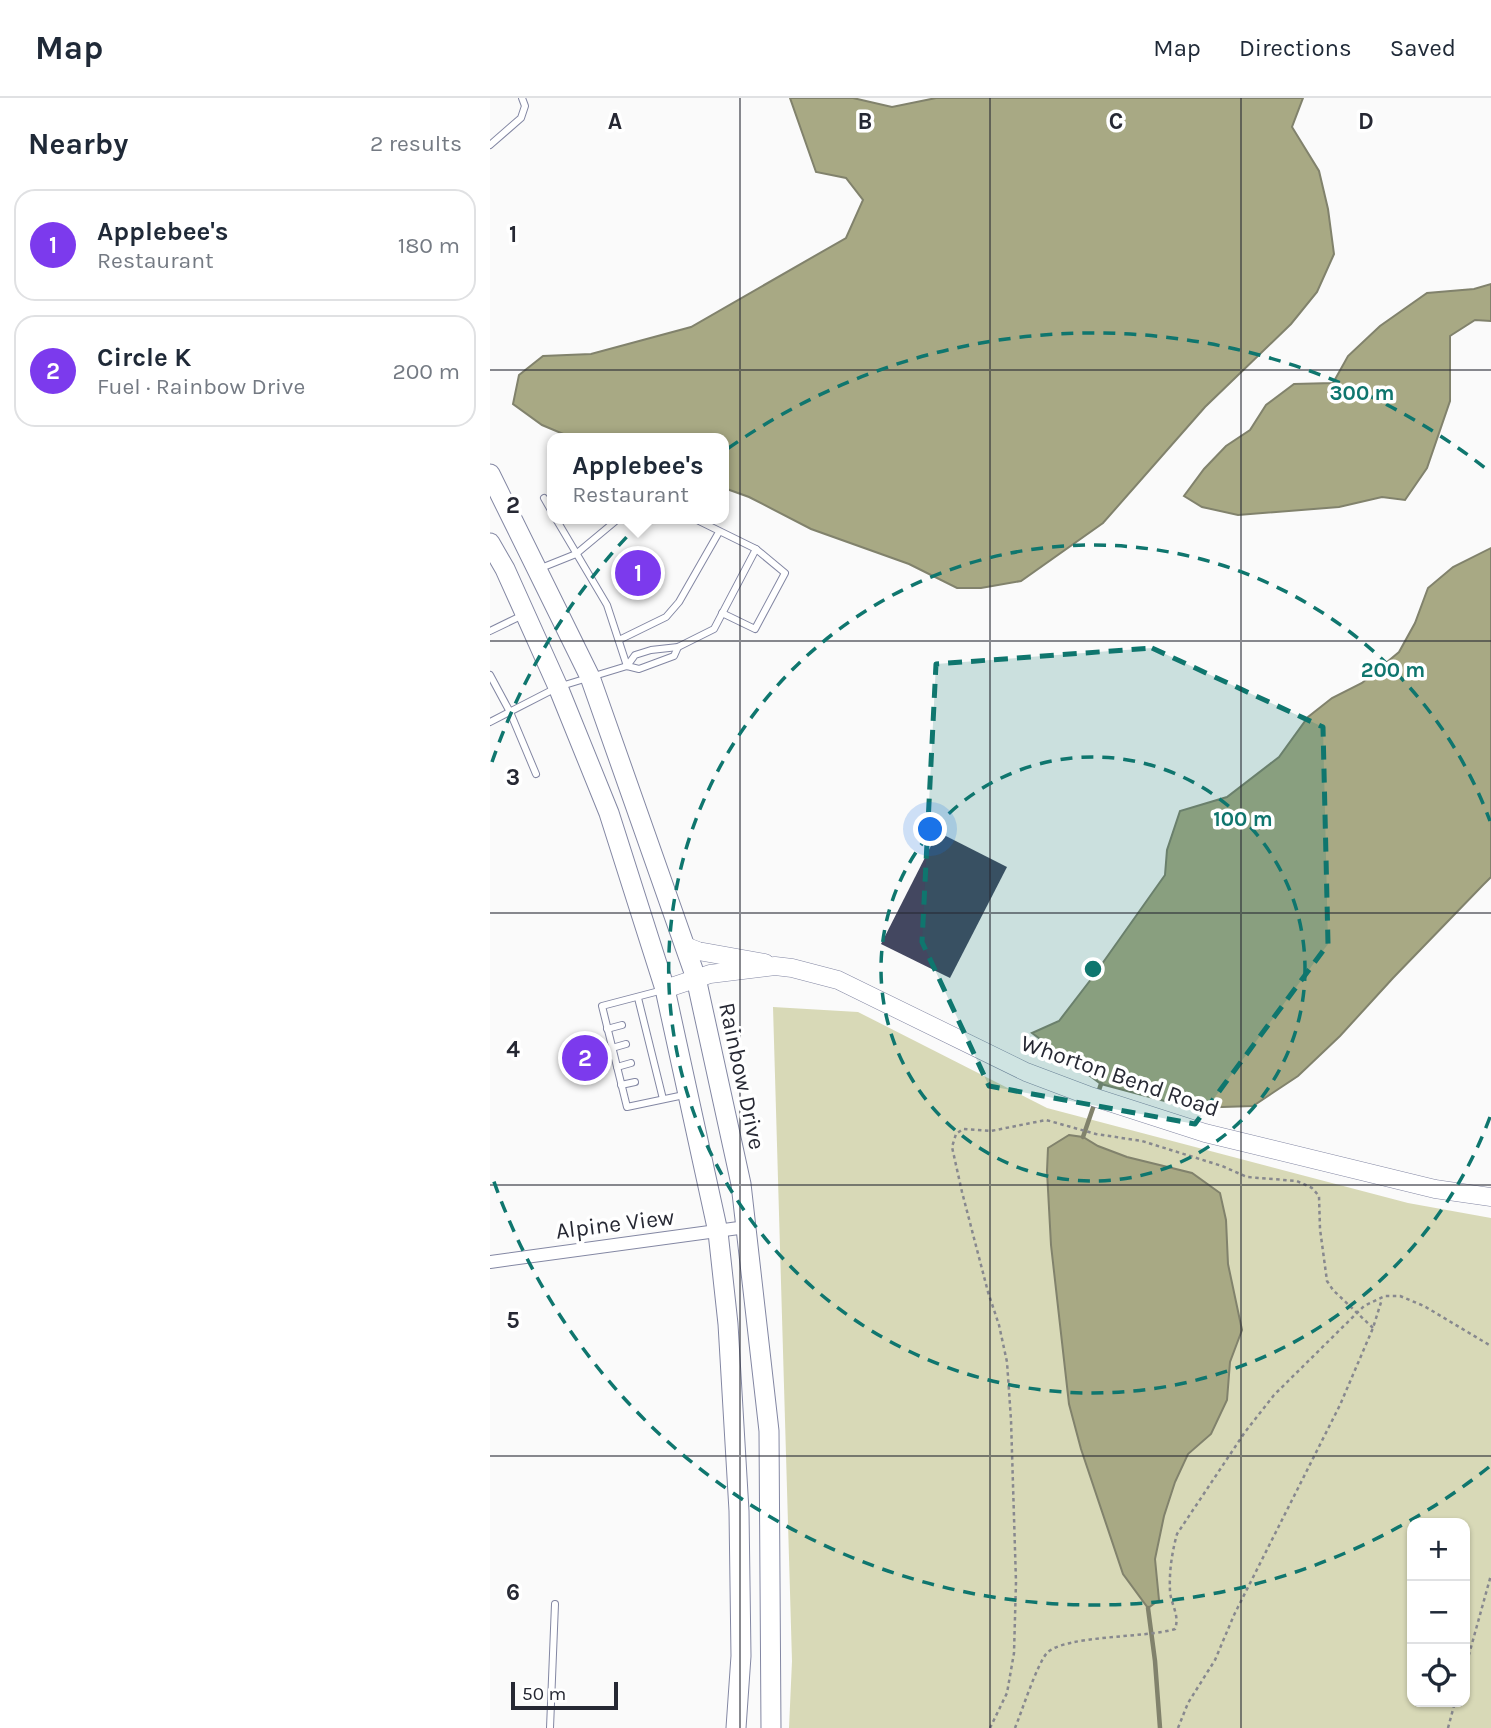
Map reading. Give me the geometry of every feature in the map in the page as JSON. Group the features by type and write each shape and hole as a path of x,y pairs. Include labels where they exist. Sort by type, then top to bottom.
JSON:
{"main road":[{"name":"Rainbow Drive","path":"490,474 590,677 696,978 741,1184 769,1431 771,1728"},
{"path":"490,543 558,687 609,813 665,989 718,1232 728,1324 739,1511 741,1656 736,1728"},
{"path":"685,946 775,966"},
{"name":"Whorton Bend Road","path":"665,989 710,974 775,966 792,968 838,980 1026,1072 1087,1095 1205,1133 1435,1189 1491,1197"}],"street":[{"name":"Alpine View","path":"490,1262 746,1227"}],"lane":[{"path":"490,145 521,118 525,106 522,98"},
{"path":"544,498 547,503"},
{"path":"559,524 607,605 627,666"},
{"path":"537,569 576,554 612,524"},
{"path":"704,524 756,549 785,573 755,629 722,613"},
{"path":"619,640 666,617 679,602 719,532"},
{"path":"627,666 635,654 678,647 714,629 756,549"},
{"path":"490,631 525,614"},
{"path":"490,722 558,687 627,666 639,669 651,665 674,656 678,647"},
{"path":"490,675 510,712 536,774"},
{"path":"665,989 601,1006 627,1107 689,1094"},
{"path":"638,998 640,1020 654,1077 663,1100"},
{"path":"607,1029 622,1025"},
{"path":"612,1048 626,1044"},
{"path":"617,1067 631,1063"},
{"path":"621,1086 635,1082"},
{"path":"550,1728 555,1604"}],"path":[{"path":"990,1728 1007,1693 1014,1653 1016,1582 1012,1420 1007,1362 999,1325 988,1292 952,1147 956,1134 963,1129 991,1131 1046,1120 1096,1134 1142,1141 1222,1166 1247,1177 1297,1181 1312,1188 1319,1196 1327,1281 1373,1328"},
{"path":"1015,1728 1040,1664 1056,1647 1079,1641 1142,1636 1175,1629 1178,1620 1170,1592 1172,1550 1177,1534 1245,1432 1274,1395 1364,1306 1382,1297 1400,1296 1424,1306 1491,1346"},
{"path":"1178,1728 1188,1703 1215,1660 1234,1615 1340,1405 1373,1328 1382,1297"},
{"path":"1470,1651 1491,1575"},
{"path":"1448,1728 1454,1707"}],"highlighted area":[{"path":"1152,648 1323,727 1328,944 1195,1124 989,1086 922,942 936,664"}],"shaded area":[{"path":"790,98 853,98 892,107 936,98 1303,98 1292,127 1319,171 1334,254 1317,292 1291,324 1205,407 1103,523 1021,581 981,588 957,588 909,564 811,529 749,497 729,490 729,433 561,433 542,425 513,404 519,375 543,356 591,354 691,327 846,238 863,200 846,178 816,172"},
{"path":"1491,284 1491,321 1475,320 1450,336 1450,401 1427,468 1405,500 1382,497 1339,507 1238,515 1202,507 1184,496 1226,446 1250,430 1266,405 1294,384 1333,383 1348,356 1380,326 1427,293 1474,289"},
{"path":"1491,548 1491,877 1340,1036 1298,1076 1253,1106 1191,1108 1101,1084 1032,1033 1059,1021 1165,875 1167,850 1180,811 1227,797 1279,757 1308,717 1332,698 1362,683 1399,652 1415,623 1428,588 1453,567"},
{"path":"773,1007 858,1012 1047,1108 1408,1203 1491,1218 1491,1728 789,1728 792,1661"},
{"path":"1069,1135 1083,1137 1127,1157 1192,1173 1220,1193 1226,1220 1228,1264 1242,1330 1230,1362 1227,1400 1211,1434 1188,1454 1175,1482 1155,1559 1159,1600 1148,1608 1123,1574 1081,1449 1069,1404 1051,1245 1047,1171 1048,1148"}],"building":[{"path":"938,832 1007,867 950,978 881,944"}],"waterway":[{"path":"1098,1093 1101,1084"},
{"path":"1083,1137 1095,1102"},
{"path":"1148,1608 1160,1728"}],"place":[{"name":"Applebee's","path":"638,573"},
{"name":"Circle K","path":"585,1058"}]}
